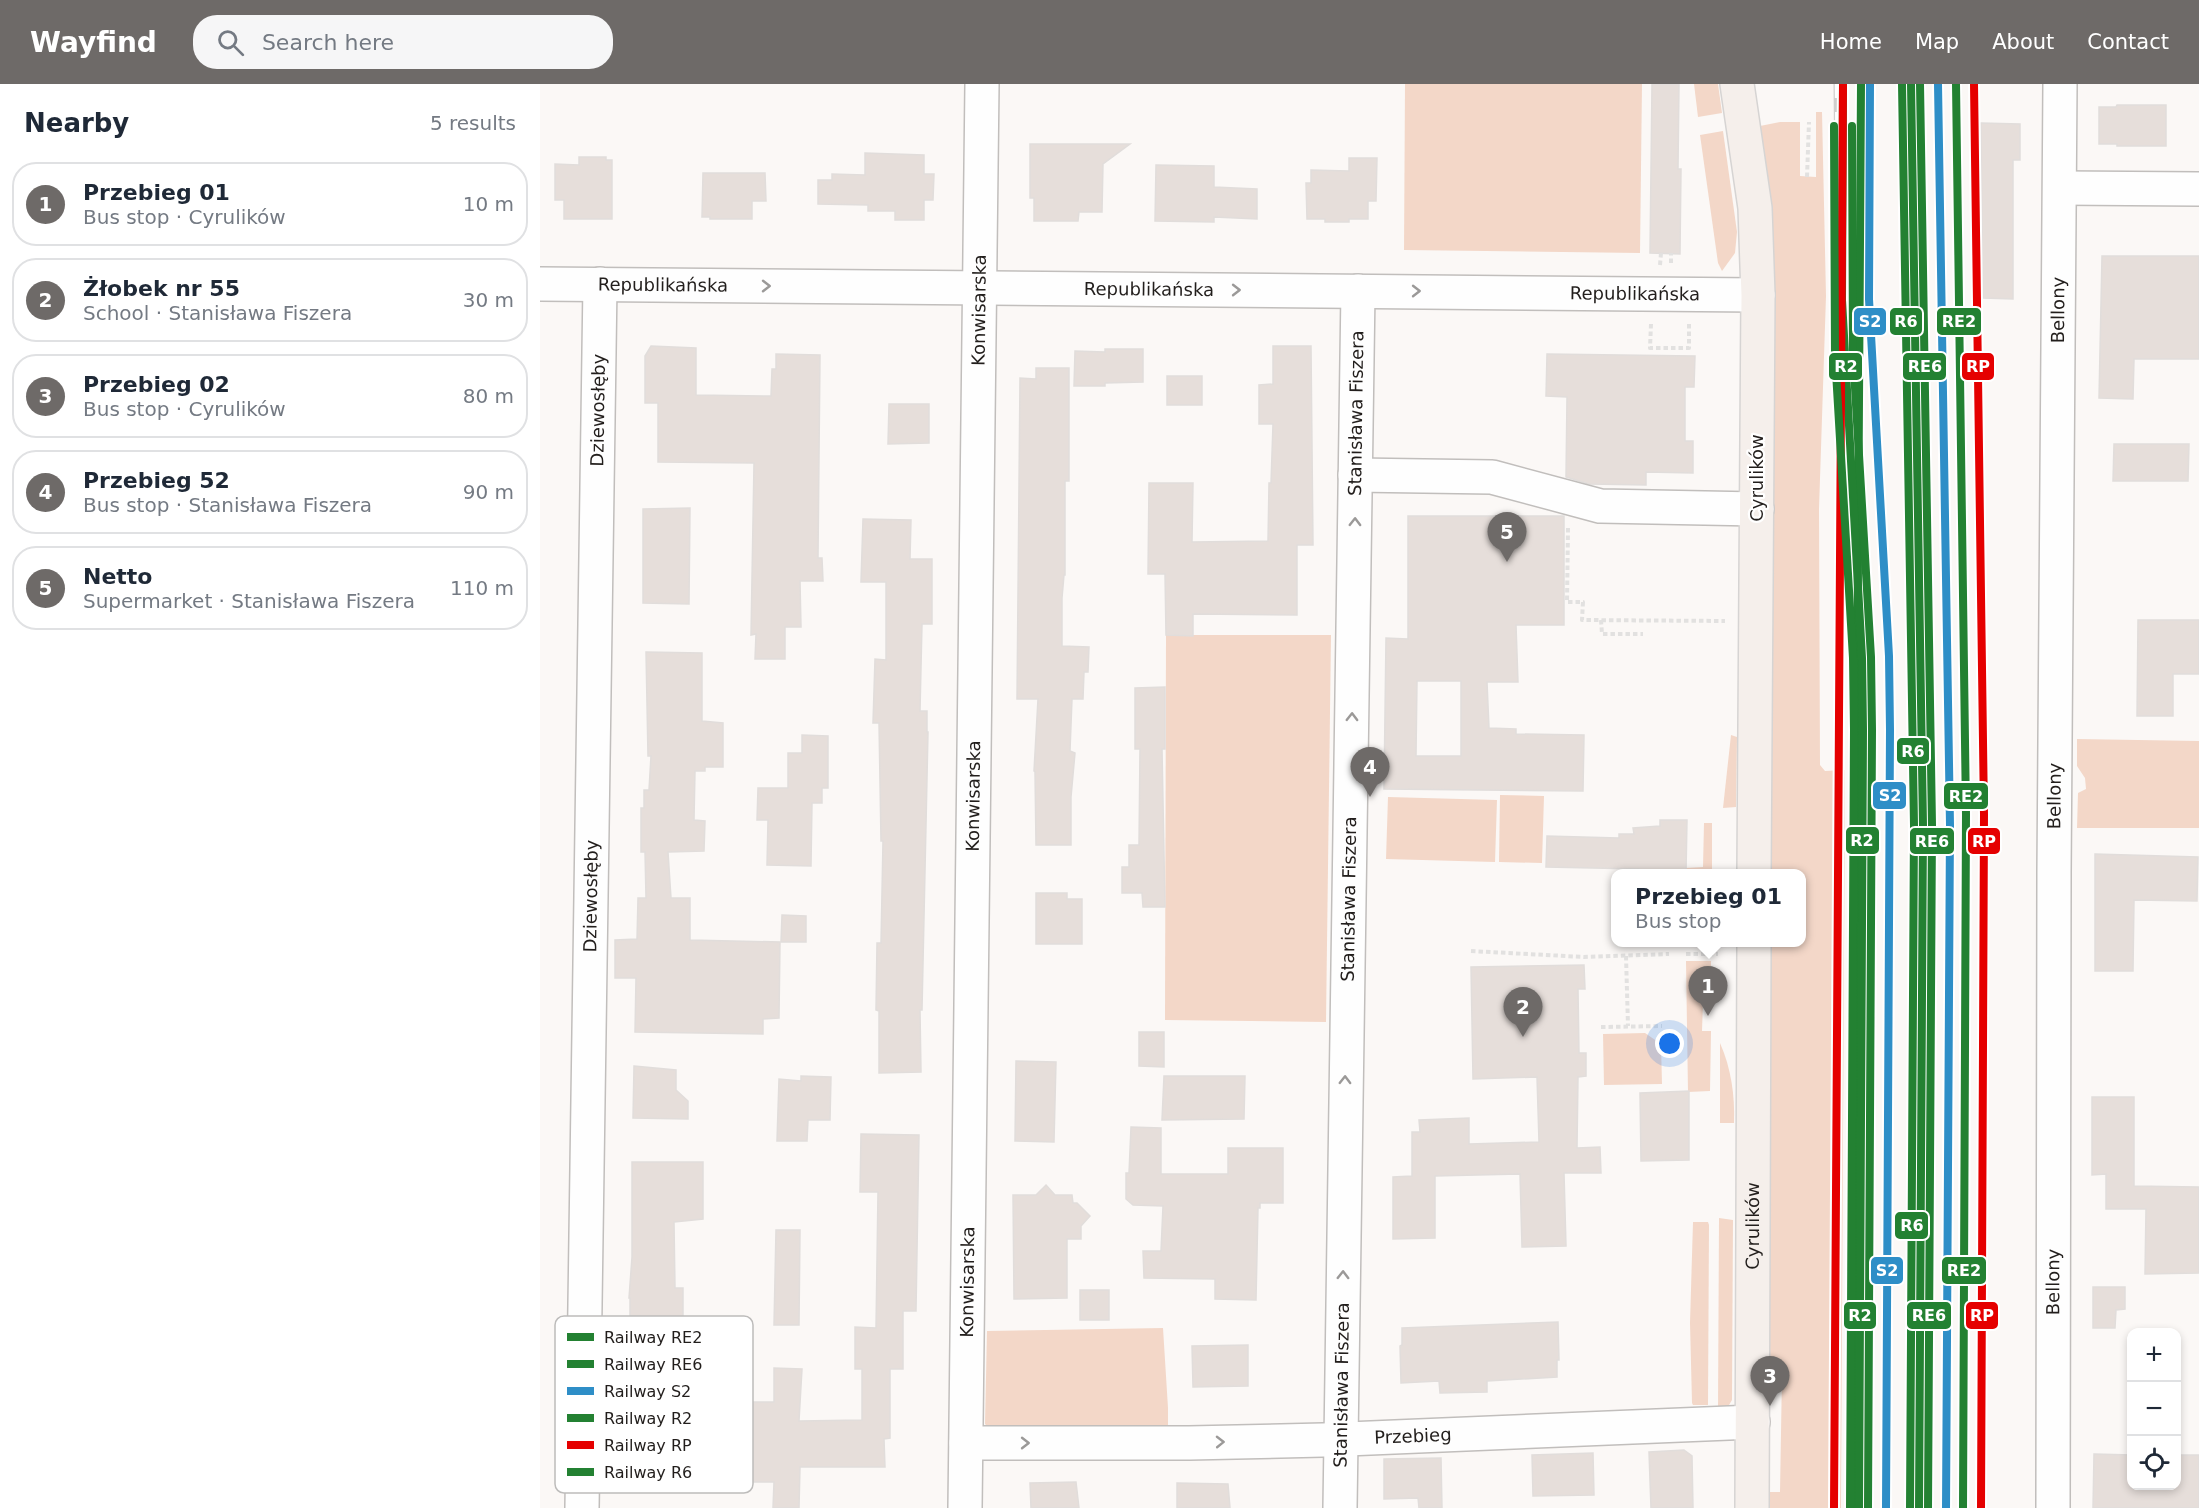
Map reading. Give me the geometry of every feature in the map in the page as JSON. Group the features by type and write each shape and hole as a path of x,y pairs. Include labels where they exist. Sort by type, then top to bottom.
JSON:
{"main road":[{"name":"Cyrulików","path":"1737,84 1755,208 1758,295 1754,869"},
{"name":"Cyrulików","path":"1752,1508 1754,947"}],"street":[{"name":"Konwisarska","path":"965,1508 982,84"},
{"name":"Bellony","path":"2052,1508 2060,84"},
{"path":"2060,188 2199,189"},
{"name":"Republikańska","path":"540,284 1758,295"},
{"name":"Dziewosłęby","path":"585,1316 600,284"},
{"name":"Stanisława Fiszera","path":"1340,1508 1358,291"},
{"path":"1355,475 1492,477 1600,506 1757,509"},
{"name":"Przebieg","path":"966,1443 1189,1443 1753,1422"},
{"name":"Dziewosłęby","path":"582,1493 582,1508"}],"path":[{"path":"1808,177 1809,122"},
{"path":"1660,266 1661,253"},
{"path":"1671,254 1671,266"},
{"path":"1651,324 1650,348 1689,348 1689,324"},
{"path":"1580,501 1568,521 1567,602 1583,602 1582,620 1727,621"},
{"path":"1602,620 1602,634 1643,634"},
{"path":"1471,951 1584,957 1669,954"},
{"path":"1686,954 1718,954"},
{"path":"1626,956 1628,1026"},
{"path":"1601,1027 1662,1026"}],"shaded area":[{"path":"1405,84 1642,84 1640,253 1404,250"},
{"path":"1694,84 1718,84 1722,113 1698,117"},
{"path":"1816,112 1822,112 1826,296 1819,509 1820,765 1825,771 1845,770 1841,1508 1766,1508 1766,1492 1780,1492 1782,1374 1767,1373 1770,947 1806,947 1806,869 1770,869 1774,259 1760,126 1780,122 1800,122 1800,176 1816,177"},
{"path":"1723,131 1737,232 1735,253 1722,271 1718,263 1700,135"},
{"path":"1166,635 1331,635 1326,1022 1165,1020"},
{"path":"1731,735 1737,737 1736,807 1723,808"},
{"path":"2077,739 2199,741 2199,828 2077,828 2078,793 2086,789 2085,778 2077,766"},
{"path":"1500,795 1544,796 1542,863 1499,862"},
{"path":"1388,797 1497,800 1495,862 1386,859"},
{"path":"1704,823 1712,823 1712,869 1686,869 1703,867"},
{"path":"1686,961 1711,961 1711,1001 1703,1002 1702,1031 1711,1031 1710,1091 1688,1092"},
{"path":"1645,1033 1661,1044 1662,1084 1604,1085 1603,1034"},
{"path":"1720,1043 1732,1082 1734,1123 1720,1123"},
{"path":"1719,1218 1733,1220 1732,1400 1729,1405 1718,1410"},
{"path":"1693,1222 1708,1222 1709,1225 1708,1405 1693,1405 1692,1403 1690,1323"},
{"path":"1163,1328 1168,1427 988,1427 985,1424 987,1331"}],"building":[{"path":"1652,84 1679,84 1680,254 1650,253"},
{"path":"2117,105 2166,105 2166,146 2099,144 2099,107 2116,107"},
{"path":"1981,123 2020,124 2020,160 2013,160 2013,299 1983,298"},
{"path":"1030,144 1130,144 1103,164 1102,212 1079,212 1078,221 1034,221 1034,198 1030,198"},
{"path":"865,153 924,155 924,174 934,174 933,200 924,200 924,220 895,220 895,211 868,211 868,205 818,204 818,180 832,180 832,174 865,175"},
{"path":"579,157 606,157 606,160 612,160 612,219 564,219 564,200 555,200 555,164 579,165"},
{"path":"1349,158 1377,158 1376,201 1368,201 1368,219 1325,222 1325,219 1307,219 1306,183 1311,183 1311,170 1349,171"},
{"path":"1156,165 1214,166 1214,187 1257,189 1257,219 1214,217 1214,222 1155,221"},
{"path":"703,173 765,173 766,201 752,201 752,219 702,217"},
{"path":"2102,256 2199,256 2199,359 2134,359 2133,399 2099,398"},
{"path":"651,346 696,348 696,395 771,396 772,369 776,369 776,354 820,355 818,558 822,558 823,581 800,581 801,627 785,627 785,659 755,659 756,634 751,635 754,463 658,462 658,403 645,403 645,356"},
{"path":"1273,346 1311,346 1313,545 1297,545 1297,615 1193,614 1193,636 1166,635 1165,574 1148,574 1149,483 1193,483 1192,542 1268,541 1273,424 1259,424 1259,385 1273,384"},
{"path":"1105,349 1143,349 1143,382 1074,386 1075,351 1105,352"},
{"path":"1547,354 1695,356 1694,387 1685,387 1685,441 1693,441 1693,473 1646,472 1646,485 1589,484 1566,477 1567,397 1546,396"},
{"path":"1036,368 1069,368 1069,481 1065,481 1062,646 1089,647 1088,672 1084,672 1083,699 1072,699 1070,751 1075,753 1071,797 1071,845 1036,845 1034,771 1038,699 1017,699 1020,378 1036,379"},
{"path":"1167,376 1202,376 1202,405 1167,405"},
{"path":"889,404 929,404 929,443 888,444"},
{"path":"2114,444 2189,444 2188,481 2113,481"},
{"path":"690,508 689,604 643,603 643,509"},
{"path":"1408,516 1564,516 1564,625 1516,625 1518,682 1487,682 1489,728 1516,729 1516,734 1584,735 1583,791 1384,789 1386,638 1408,639","holes":["1417,681 1461,681 1461,756 1416,756"]},
{"path":"863,519 911,520 910,559 932,559 932,624 922,624 920,711 927,711 928,732 922,1010 920,1010 921,1072 879,1073 879,1011 876,1010 877,943 881,943 883,841 881,841 879,723 873,723 875,659 886,660 886,582 861,582"},
{"path":"2138,620 2199,620 2199,674 2173,674 2173,716 2137,716"},
{"path":"646,652 702,653 702,721 723,723 723,767 705,767 705,771 695,771 694,820 705,821 704,851 668,852 671,898 690,898 690,940 780,942 779,1018 763,1019 763,1034 635,1032 636,978 615,978 615,940 637,939 638,898 646,898 645,852 641,852 641,808 644,808 644,790 649,790 651,756 648,756"},
{"path":"1165,687 1165,749 1162,749 1165,907 1143,907 1142,893 1122,893 1122,867 1129,867 1129,845 1139,845 1140,749 1135,749 1135,688"},
{"path":"802,735 828,736 828,788 822,788 822,803 812,803 811,866 767,865 768,820 757,820 758,788 788,788 788,753 802,753"},
{"path":"1660,820 1687,820 1686,869 1546,867 1547,836 1619,838 1619,834 1634,834 1633,828 1660,826"},
{"path":"2095,854 2198,857 2197,901 2134,900 2133,971 2095,971"},
{"path":"1036,893 1067,893 1067,899 1082,899 1082,944 1036,944"},
{"path":"782,915 806,916 806,942 781,942"},
{"path":"1584,965 1585,989 1578,989 1579,1053 1586,1053 1586,1076 1578,1077 1577,1148 1600,1147 1601,1173 1564,1173 1566,1246 1522,1247 1520,1174 1435,1176 1435,1238 1393,1239 1393,1177 1412,1176 1412,1132 1420,1132 1419,1120 1469,1118 1469,1144 1539,1142 1537,1077 1473,1079 1471,967"},
{"path":"1139,1032 1164,1032 1164,1067 1139,1066"},
{"path":"1016,1061 1056,1062 1054,1142 1015,1141"},
{"path":"634,1066 676,1070 676,1090 688,1101 688,1119 633,1118"},
{"path":"801,1076 831,1077 830,1120 808,1120 807,1141 777,1141 779,1079 801,1081"},
{"path":"1164,1076 1245,1076 1244,1119 1162,1120"},
{"path":"1689,1091 1689,1160 1641,1161 1640,1093"},
{"path":"2092,1097 2134,1097 2134,1186 2199,1187 2199,1273 2145,1274 2146,1209 2106,1209 2106,1174 2092,1175"},
{"path":"1131,1127 1161,1128 1161,1174 1228,1174 1228,1148 1283,1148 1283,1203 1260,1203 1260,1208 1258,1208 1256,1300 1215,1299 1215,1279 1144,1278 1143,1251 1161,1251 1163,1206 1133,1205 1126,1199 1126,1173 1129,1173"},
{"path":"861,1134 919,1135 916,1311 903,1311 903,1369 890,1369 890,1438 884,1439 885,1467 800,1467 799,1508 773,1508 774,1482 753,1482 753,1402 774,1402 774,1368 802,1369 799,1421 862,1420 862,1369 855,1369 855,1327 876,1328 878,1192 860,1192"},
{"path":"632,1162 703,1162 703,1219 674,1222 675,1288 683,1288 683,1316 630,1316"},
{"path":"1046,1185 1055,1195 1072,1195 1073,1203 1077,1203 1090,1216 1081,1226 1081,1239 1067,1239 1067,1298 1014,1299 1013,1195 1036,1195"},
{"path":"776,1230 800,1230 799,1325 774,1325"},
{"path":"2093,1287 2125,1287 2125,1309 2116,1310 2115,1328 2093,1328"},
{"path":"1080,1290 1109,1290 1109,1320 1080,1320"},
{"path":"1558,1322 1557,1377 1487,1381 1487,1392 1440,1393 1439,1381 1401,1383 1402,1328"},
{"path":"1248,1345 1248,1386 1193,1387 1192,1346"},
{"path":"1684,1450 1692,1456 1693,1508 1651,1508 1649,1452"},
{"path":"1593,1453 1594,1495 1533,1496 1532,1455"},
{"path":"2094,1454 2127,1455 2127,1490 2181,1490 2181,1455 2199,1455 2199,1508 2093,1508"},
{"path":"1441,1458 1442,1508 1419,1508 1418,1498 1384,1499 1384,1459"},
{"path":"1076,1482 1079,1508 1031,1508 1030,1483"},
{"path":"1177,1483 1228,1484 1230,1508 1177,1508"}],"railway":[{"path":"1837,84 1839,289 1844,423 1856,623 1857,755"}],"rail line":[{"name":"R2","path":"1843,84 1842,300 1862,658 1863,730 1859,1508"},
{"name":"RP","path":"1834,1508 1843,84"},
{"name":"RE2","path":"1852,1508 1861,84"},
{"name":"S2","path":"1870,84 1869,299 1889,656 1890,730 1886,1508"},
{"name":"R6","path":"1902,84 1914,825 1910,1508"},
{"name":"R2","path":"1911,84 1923,825 1919,1508"},
{"name":"RE6","path":"1920,84 1932,825 1928,1508"},
{"name":"S2","path":"1938,84 1950,825 1946,1508"},
{"name":"RE2","path":"1956,84 1966,814 1963,1508"},
{"name":"RP","path":"1974,84 1984,814 1981,1508"},
{"name":"R6","path":"1834,126 1835,355 1853,658 1854,730 1850,1508"},
{"name":"RE6","path":"1852,126 1853,354 1871,657 1872,730 1868,1508"}],"place":[{"name":"Netto","path":"1507,562"},
{"name":"Przebieg 52","path":"1370,797"},
{"name":"Przebieg 01","path":"1708,1016"},
{"name":"Żłobek nr 55","path":"1523,1037"},
{"name":"Przebieg 02","path":"1770,1406"}]}
